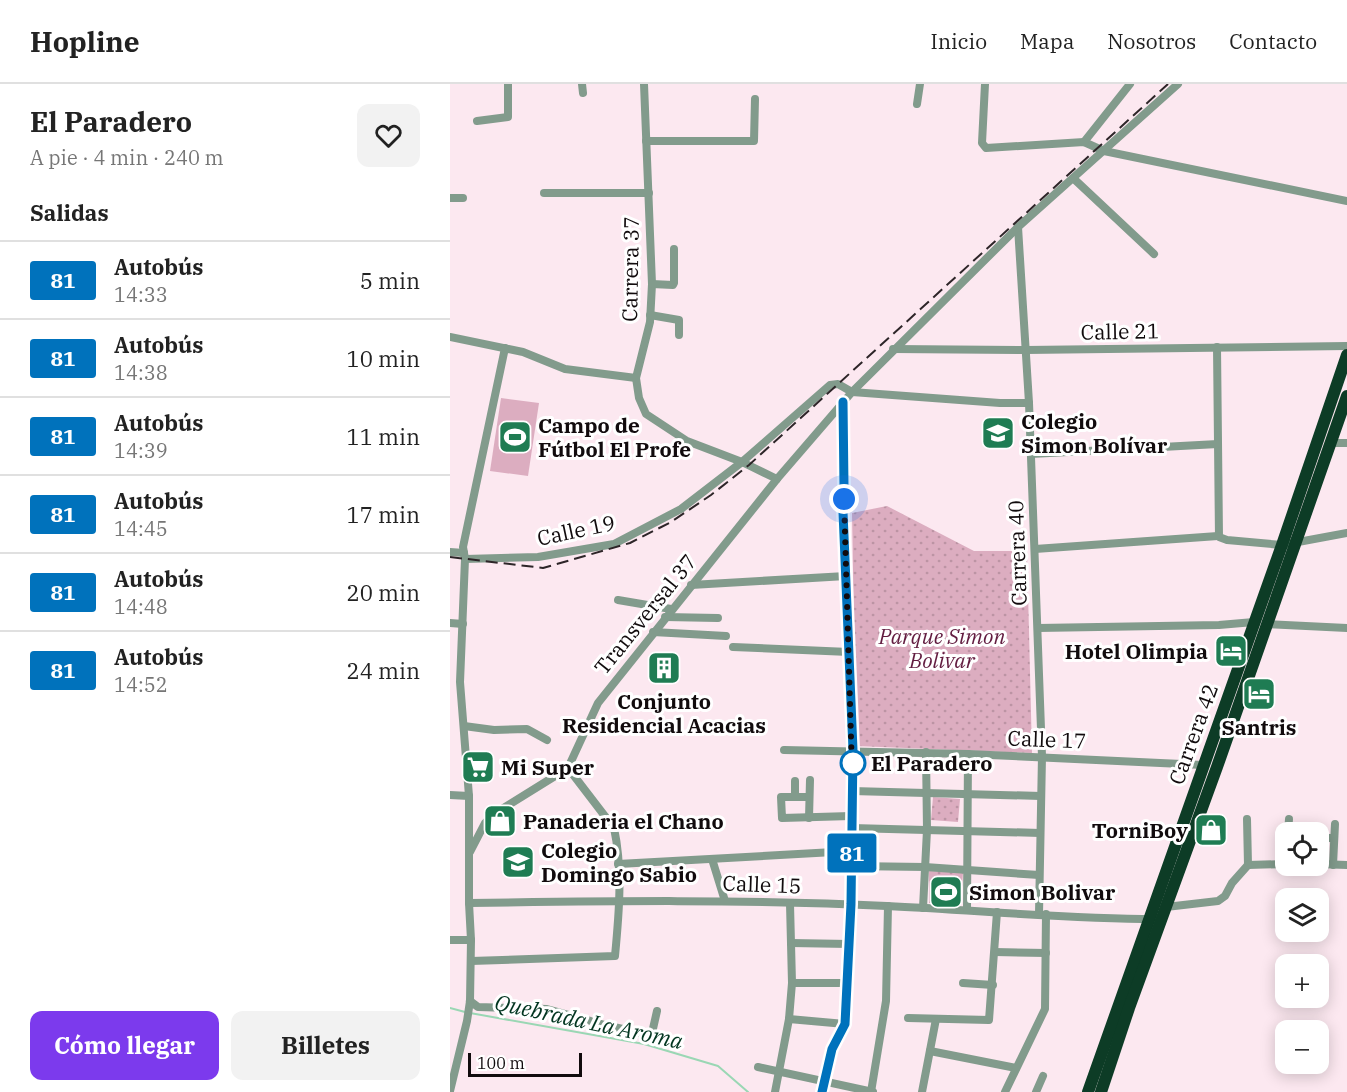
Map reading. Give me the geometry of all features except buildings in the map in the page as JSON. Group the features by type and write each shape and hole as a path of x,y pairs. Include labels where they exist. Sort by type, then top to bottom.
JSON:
{"highway":[{"name":"Carrera 42","path":"1088,1092 1347,355"},
{"name":"Carrera 42","path":"1101,1092 1347,396"}],"street":[{"path":"477,121 508,117 508,84"},
{"name":"Carrera 37","path":"644,84 652,284 650,315 636,378 639,398 646,414 687,441 742,462 777,479"},
{"path":"917,105 920,84"},
{"path":"985,84 982,143 986,148 1084,142 1104,151 1347,201"},
{"path":"1084,142 1130,84"},
{"path":"852,392 1018,227 1178,84"},
{"path":"646,141 752,142 756,138 755,99"},
{"path":"1073,178 1154,254"},
{"path":"544,193 649,193"},
{"path":"450,198 463,198"},
{"name":"Carrera 40","path":"1005,1092 1045,1009 1046,953 1039,875 1042,756 1035,549 1018,227"},
{"path":"652,284 674,284 674,249"},
{"path":"650,315 679,320 679,335"},
{"path":"450,337 523,352 566,369 636,378"},
{"name":"Calle 21","path":"893,349 1026,350 1347,346"},
{"path":"1217,347 1218,536"},
{"path":"450,1091 470,1002 469,796 460,682 464,547 505,348"},
{"path":"742,462 830,385 838,384 852,392 1029,403"},
{"name":"Transversal 37","path":"568,768 598,703 777,479 852,392"},
{"path":"822,1092 832,1049 845,1024 851,904 853,750 843,512 843,402"},
{"path":"1330,443 1347,443"},
{"path":"1031,454 1218,444"},
{"name":"Calle 19","path":"450,552 465,556 538,557 614,544 681,509 742,462"},
{"path":"1035,549 1218,536 1227,540 1282,545 1347,533"},
{"path":"691,585 846,576"},
{"path":"618,600 671,609"},
{"path":"665,617 718,618"},
{"path":"1038,628 1219,625 1254,622"},
{"path":"450,623 463,624"},
{"path":"1267,624 1347,628"},
{"path":"653,632 726,636"},
{"path":"733,647 849,652"},
{"path":"450,682 460,682"},
{"path":"464,726 494,730 527,729 547,740"},
{"name":"Calle 17","path":"784,750 1042,756 1203,765"},
{"path":"923,908 927,830 926,752"},
{"path":"967,909 968,754"},
{"path":"470,852 485,823 494,814 568,768 614,828 620,901 615,957 471,961"},
{"path":"808,818 810,780"},
{"path":"795,781 795,797"},
{"path":"852,791 1041,796"},
{"path":"450,795 469,796"},
{"path":"809,797 781,797 782,818 851,816"},
{"path":"1247,819 1248,865 1275,864"},
{"path":"1333,865 1335,824"},
{"path":"852,828 1040,833"},
{"path":"1329,838 1334,838"},
{"path":"618,864 852,850"},
{"path":"712,859 725,901"},
{"name":"Calle 15","path":"469,903 725,901 851,904 1148,919 1164,913 1218,901 1225,896 1232,883 1248,865"},
{"path":"1329,865 1347,865"},
{"path":"852,866 925,867 1039,875"},
{"path":"775,1092 789,1019 792,983 790,904"},
{"path":"758,1067 872,1092 886,1001 888,906"},
{"path":"908,1018 989,1020 996,912"},
{"path":"450,940 471,940"},
{"path":"791,943 849,944"},
{"path":"995,952 1046,953"},
{"path":"792,983 848,982"},
{"path":"963,983 993,985"},
{"path":"470,1002 478,1007 547,1009 649,1035 652,1033 657,1011"},
{"path":"789,1019 845,1024"},
{"path":"922,1092 936,1019"},
{"path":"930,1051 1016,1068"},
{"path":"1036,1092 1044,1076"}],"green space":[{"name":"Campo de Fútbol El Profe","path":"501,398 539,403 528,476 490,471"},
{"name":"Parque Simon Bolivar","path":"887,506 974,551 1027,551 1032,753 856,746 852,513"},
{"path":"933,797 960,799 958,822 931,820"},
{"path":"929,871 963,872 961,905 929,903"}],"waterway":[{"name":"Quebrada La Aroma","path":"450,1008 465,1012"},
{"name":"Quebrada La Aroma","path":"470,1013 644,1044 718,1066 748,1092"}],"railway":[{"path":"450,557 543,568 630,543 671,522 711,495 749,465 1168,84"}],"bus line":[{"name":"81","path":"822,1092 832,1049 845,1024 851,904 853,750 843,512 843,402"}],"place":[{"name":"Colegio Simon Bolívar","path":"998,433"},
{"name":"Campo de Fútbol El Profe","path":"515,437"},
{"name":"Hotel Olimpia","path":"1231,651"},
{"name":"Conjunto Residencial Acacias","path":"664,668"},
{"name":"Santris","path":"1259,694"},
{"name":"El Paradero","path":"853,763"},
{"name":"Mi Super","path":"478,767"},
{"name":"Panaderia el Chano","path":"500,821"},
{"name":"TorniBoy","path":"1211,830"},
{"name":"Colegio Domingo Sabio","path":"518,862"},
{"name":"Simon Bolivar","path":"946,892"}],"route":[{"path":"844,499 852,771 853,763"}]}
